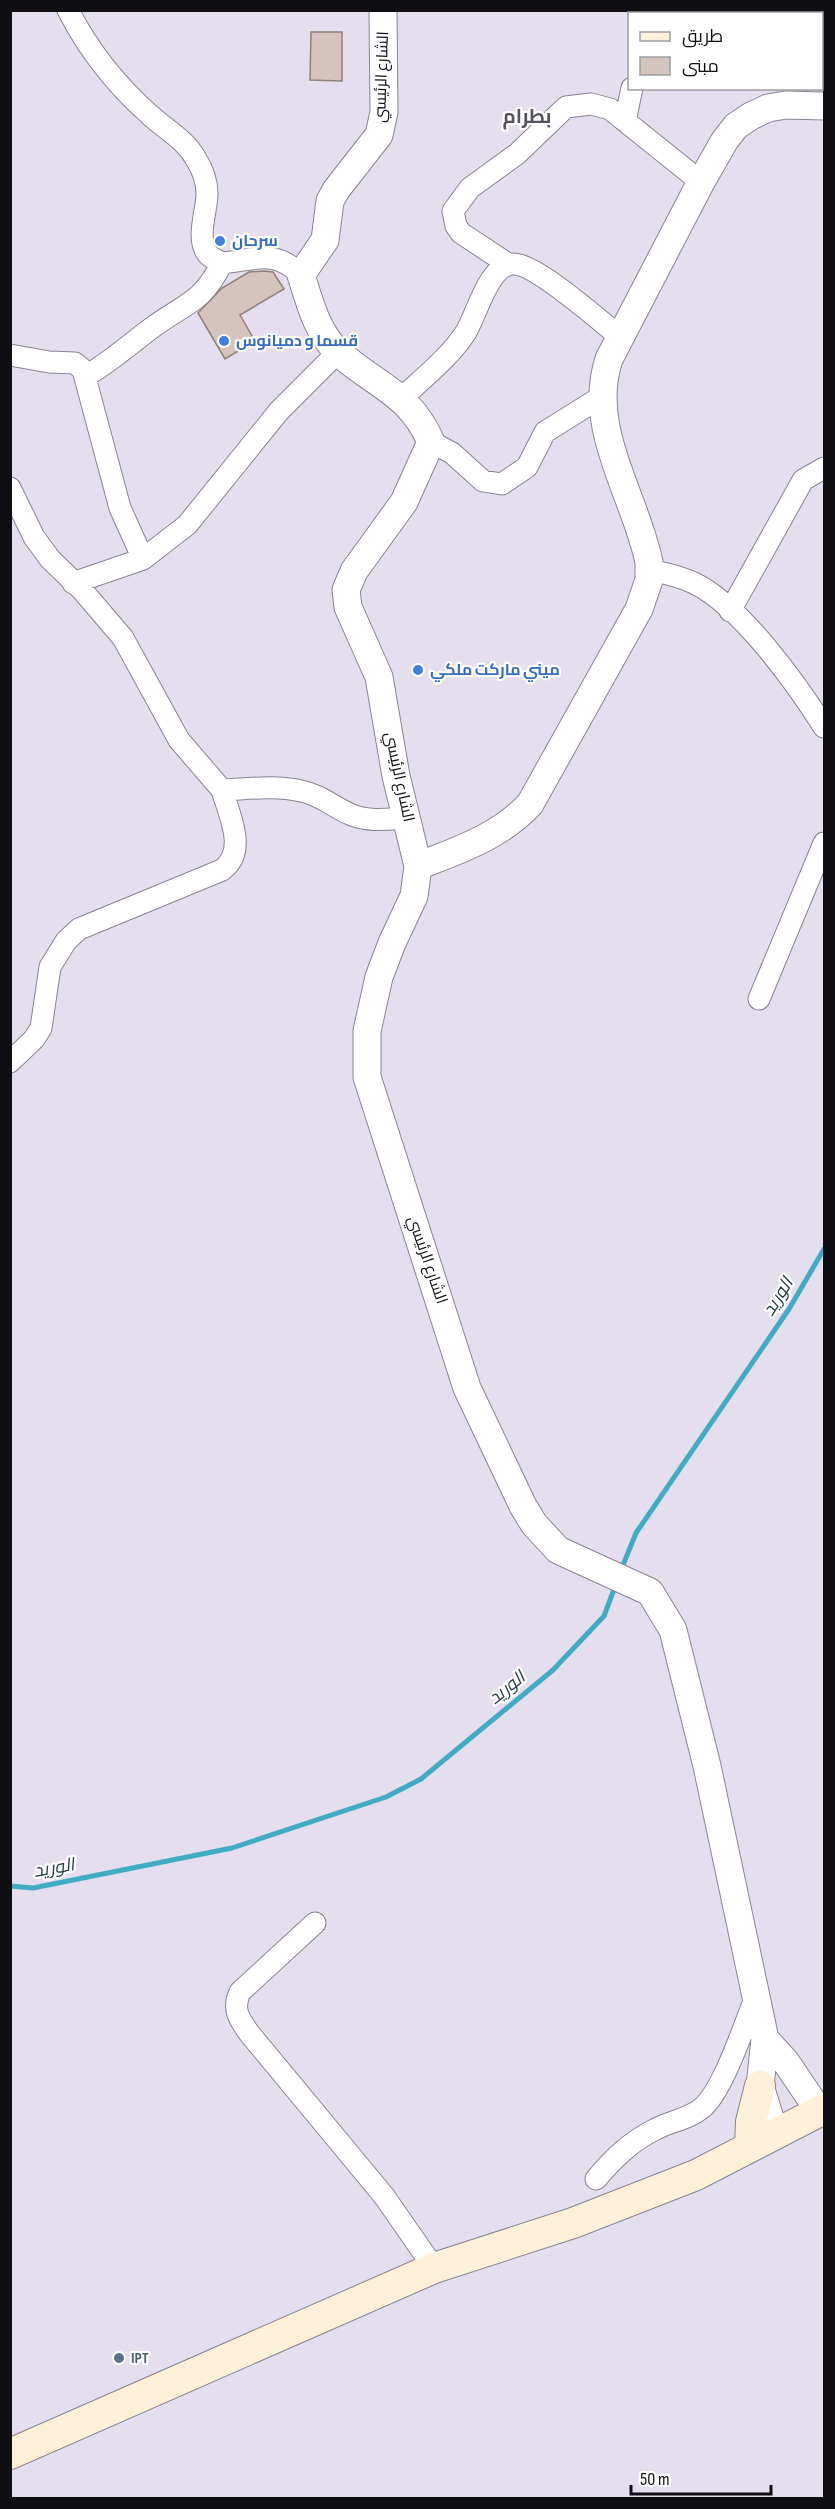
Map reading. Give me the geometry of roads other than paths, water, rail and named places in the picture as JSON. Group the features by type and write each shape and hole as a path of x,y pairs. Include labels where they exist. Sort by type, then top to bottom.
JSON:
{"main road":[{"path":"760,2086 751,2122 763,2140"},
{"path":"10,2454 183,2376 434,2268 633,2201 696,2175 822,2110"}],"street":[{"path":"68,10 100,65 150,116 192,151 204,172 207,194 203,224 204,248 208,255 222,263 253,257 273,258 288,262 301,275 317,324 338,352 402,398 431,442 452,453 483,481 502,484 527,467 545,432 601,397"},
{"name":"الشارع الرئيسي","path":"301,275 325,240 330,201 336,190 379,135 384,112 383,10"},
{"path":"625,121 632,90"},
{"path":"619,336 542,276 522,265 508,264 456,226 453,211 470,188 517,154 566,107 591,104 610,109 701,182"},
{"path":"418,866 493,834 519,816 530,804 639,609 646,590 649,570 647,554 605,424 601,397 605,371 619,336 725,140 751,116 786,105 825,106"},
{"path":"86,376 111,361 153,327 195,301 214,279 222,263"},
{"path":"402,398 466,332 495,274 508,264"},
{"path":"74,583 143,559 187,525 279,411 338,352"},
{"path":"10,355 49,362 75,363 83,370 120,508 143,559"},
{"name":"الشارع الرئيسي","path":"431,442 404,502 354,571 346,590 348,607 379,677 396,776 418,866 414,896 379,977 368,1031 367,1077 467,1388 508,1479 534,1524 550,1544 568,1556 650,1592 673,1630 756,1995"},
{"path":"730,611 803,480 825,468"},
{"path":"10,1062 34,1040 41,1028 50,967 66,941 79,929 211,874 231,863 236,850 222,790 179,740 123,638 50,559 34,537 12,494"},
{"path":"649,570 676,575 695,584 730,611 795,681 825,727"},
{"path":"222,790 274,788 302,791 329,800 352,815 378,820 407,818"},
{"path":"759,999 825,843"},
{"path":"315,1923 240,1992 236,2004 237,2013 249,2033 384,2196 434,2268"},
{"path":"756,1995 765,2039 760,2086"},
{"path":"596,2179 623,2150 639,2138 690,2115 708,2102 718,2086 756,1995"},
{"path":"765,2039 786,2062 822,2110"}],"waterway":[{"name":"الوريد","path":"621,1570 636,1533 789,1309 824,1249"},
{"name":"الوريد","path":"10,1886 33,1888 232,1848 386,1797 421,1779 553,1670 604,1616 616,1584"}],"place":[{"name":"سرحان","path":"220,241"},
{"name":"قسما و دميانوس","path":"224,341"},
{"name":"ميني ماركت ملكي","path":"418,670"},
{"name":"IPT","path":"119,2358"}],"district":[{"name":"بطرام","path":"527,117"}]}
